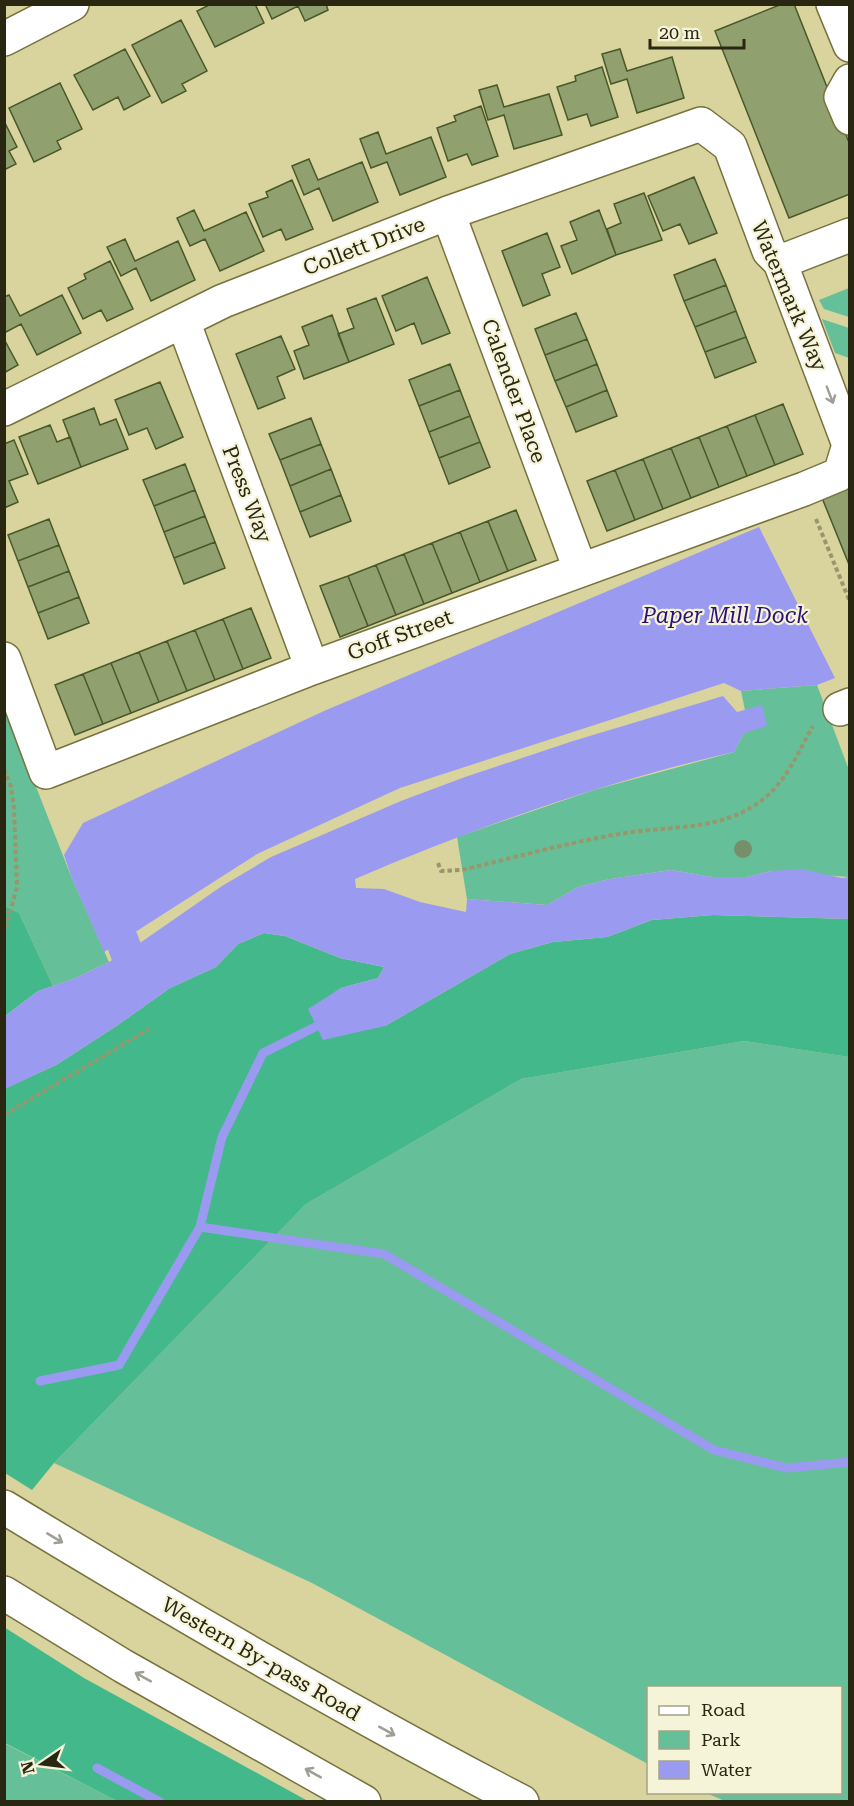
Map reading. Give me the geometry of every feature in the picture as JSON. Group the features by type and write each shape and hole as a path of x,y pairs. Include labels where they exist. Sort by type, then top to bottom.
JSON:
{"main road":[{"path":"4,39 72,4"},
{"path":"833,4 849,45"},
{"path":"849,81 841,97 849,118"},
{"name":"Collett Drive","path":"4,409 223,301 448,213 701,124 730,146"},
{"name":"Watermark Way","path":"730,146 769,251 780,262 849,445"},
{"name":"Calender Place","path":"448,213 580,569"},
{"path":"780,262 849,235"},
{"name":"Press Way","path":"183,321 312,668"},
{"name":"Goff Street","path":"4,659 46,772 312,668 804,489 840,474 849,445"},
{"name":"Western By-pass Road","path":"4,1507 220,1636 395,1735 522,1802"},
{"path":"4,1593 123,1666 364,1802"}],"path":[{"path":"804,489 849,602"},
{"path":"438,863 441,871 462,870 615,834 713,824 744,812 762,800 785,778 819,716 845,707"},
{"path":"4,769 11,787 14,808 17,887 4,934"},
{"path":"4,1115 149,1029"}],"green space":[{"path":"849,288 849,317 824,309 819,300"},
{"path":"822,319 849,328 849,358 835,353"},
{"path":"817,685 849,770 849,877 771,871 746,877 712,877 671,870 610,879 578,887 547,905 467,899 457,837 594,790 734,752 762,706 745,710 741,691"},
{"path":"4,705 71,876 109,962 53,986 19,913 5,906"},
{"path":"5,906 19,913 53,986 38,991 5,1016"},
{"path":"713,915 849,919 849,1057 744,1041 521,1079 306,1204 54,1463 32,1490 5,1473 4,1089 56,1065 170,988 216,967 238,944 264,933 285,936 340,958 384,967 378,978 341,988 328,997 385,1026 510,954 553,942 607,937 652,920"},
{"path":"744,1041 849,1057 849,1801 725,1801 708,1794 842,1794 842,1686 647,1686 647,1763 312,1583 54,1463 306,1204 521,1079"},
{"path":"4,1627 84,1678 308,1801 117,1801 5,1743"},
{"path":"4,1743 117,1801 5,1801"}],"water":[{"name":"Paper Mill Dock","path":"759,527 835,678 817,685 741,691 724,683 400,788 257,854 104,952 64,855 83,823 324,711"},
{"path":"723,696 737,712 762,705 767,726 744,733 734,752 589,791 495,823 355,879 356,888 384,889 420,902 466,912 467,899 547,905 578,887 610,879 671,870 712,877 746,877 771,871 802,869 842,878 849,877 849,919 713,915 652,920 607,937 553,942 510,954 385,1026 323,1040 308,1009 341,988 378,978 384,967 340,958 285,936 264,933 238,944 216,967 170,988 56,1065 5,1089 5,1016 38,991 73,979 109,962 222,886 271,857 401,801 465,777 573,741"}],"building":[{"path":"211,4 255,4 264,23 215,47 197,11"},
{"path":"265,4 326,4 328,10 305,21 298,6 272,19"},
{"path":"782,4 794,4 850,145 850,194 789,218 715,31"},
{"path":"181,20 207,71 182,84 186,91 162,103 132,45"},
{"path":"125,49 150,96 124,110 118,97 93,110 74,75"},
{"path":"620,49 627,71 672,57 684,98 637,113 627,79 611,84 602,54"},
{"path":"602,67 618,117 591,126 587,114 568,120 557,87 576,81 575,76"},
{"path":"60,83 82,129 57,141 61,149 34,162 9,108"},
{"path":"497,85 504,107 549,94 562,135 514,149 504,115 488,120 479,90"},
{"path":"481,106 498,156 472,165 467,154 448,161 437,128 456,121 454,116"},
{"path":"4,121 17,147 9,151 16,164 4,170"},
{"path":"378,132 386,154 431,137 446,177 400,195 387,162 371,168 360,139"},
{"path":"309,159 318,180 362,162 378,202 333,221 319,188 304,195 292,166"},
{"path":"694,177 717,233 689,244 680,224 663,231 648,196"},
{"path":"292,180 313,229 286,240 281,229 263,237 249,204 268,197 266,192"},
{"path":"644,193 662,240 616,255 607,229 621,223 614,204"},
{"path":"194,210 204,231 246,212 264,251 220,271 205,239 190,246 177,218"},
{"path":"599,210 616,255 572,274 561,246 577,240 570,222"},
{"path":"547,233 560,267 542,274 550,295 523,306 502,251"},
{"path":"125,239 135,261 178,241 195,280 151,301 136,268 121,276 107,247"},
{"path":"715,259 726,285 684,301 674,275"},
{"path":"110,261 133,309 107,321 101,310 83,319 68,288 86,279 84,274"},
{"path":"427,277 450,333 422,344 414,323 396,331 382,296"},
{"path":"726,285 736,311 695,327 684,301"},
{"path":"9,295 20,316 62,295 81,333 37,355 21,324 6,332 4,329 4,297"},
{"path":"376,298 394,344 349,362 338,334 354,328 347,309"},
{"path":"736,311 746,337 705,352 695,327"},
{"path":"576,313 587,339 545,355 535,329"},
{"path":"332,315 349,362 304,379 294,351 309,345 302,327"},
{"path":"281,336 295,369 277,377 285,398 258,409 236,354"},
{"path":"746,337 756,362 715,378 705,352"},
{"path":"4,339 18,365 4,373"},
{"path":"587,339 597,364 555,381 545,355"},
{"path":"450,364 460,390 419,406 409,380"},
{"path":"597,364 607,390 566,407 555,381"},
{"path":"160,382 183,437 156,449 147,428 129,435 115,400"},
{"path":"460,390 470,416 429,432 419,406"},
{"path":"607,390 617,416 576,432 566,407"},
{"path":"783,404 803,454 775,465 755,415"},
{"path":"94,408 100,425 116,419 128,449 81,467 63,420"},
{"path":"755,415 775,465 747,476 727,426"},
{"path":"470,416 480,442 439,458 429,432"},
{"path":"311,418 321,444 280,460 269,434"},
{"path":"50,425 57,442 70,437 81,467 38,484 19,437"},
{"path":"727,426 747,476 719,487 699,437"},
{"path":"699,437 719,487 691,498 671,448"},
{"path":"14,440 28,474 9,481 18,502 4,508 4,444"},
{"path":"480,442 490,467 449,484 439,458"},
{"path":"321,444 331,469 290,486 280,460"},
{"path":"671,448 691,498 663,509 643,459"},
{"path":"643,459 663,509 635,520 615,470"},
{"path":"185,464 195,490 154,506 143,480"},
{"path":"331,469 341,495 300,512 290,486"},
{"path":"615,470 635,520 607,531 587,481"},
{"path":"850,476 850,567 818,488"},
{"path":"195,490 205,516 164,532 154,506"},
{"path":"341,495 351,521 310,537 300,512"},
{"path":"516,510 536,560 508,571 488,521"},
{"path":"205,516 215,542 174,558 164,532"},
{"path":"49,519 59,545 18,561 8,535"},
{"path":"488,521 508,571 480,582 460,532"},
{"path":"460,532 480,582 452,593 432,543"},
{"path":"215,542 225,568 184,584 174,558"},
{"path":"432,543 452,593 424,604 404,554"},
{"path":"59,545 69,571 28,587 18,561"},
{"path":"404,554 424,604 396,615 376,565"},
{"path":"376,565 396,615 368,626 348,576"},
{"path":"69,571 79,597 38,613 28,587"},
{"path":"348,576 368,626 340,637 320,586"},
{"path":"79,597 89,623 48,639 38,613"},
{"path":"251,608 271,658 243,669 223,619"},
{"path":"223,619 243,669 215,680 195,630"},
{"path":"195,630 215,680 187,691 167,641"},
{"path":"167,641 187,691 159,702 139,652"},
{"path":"139,652 159,702 131,713 111,663"},
{"path":"111,663 131,713 103,724 83,674"},
{"path":"83,674 103,724 75,735 55,685"}],"waterway":[{"path":"122,940 135,976"},
{"path":"40,1381 119,1365 200,1227 222,1137 263,1053 327,1021"},
{"path":"200,1227 384,1254 714,1450 787,1468 850,1462"},
{"path":"97,1768 160,1802"}]}
